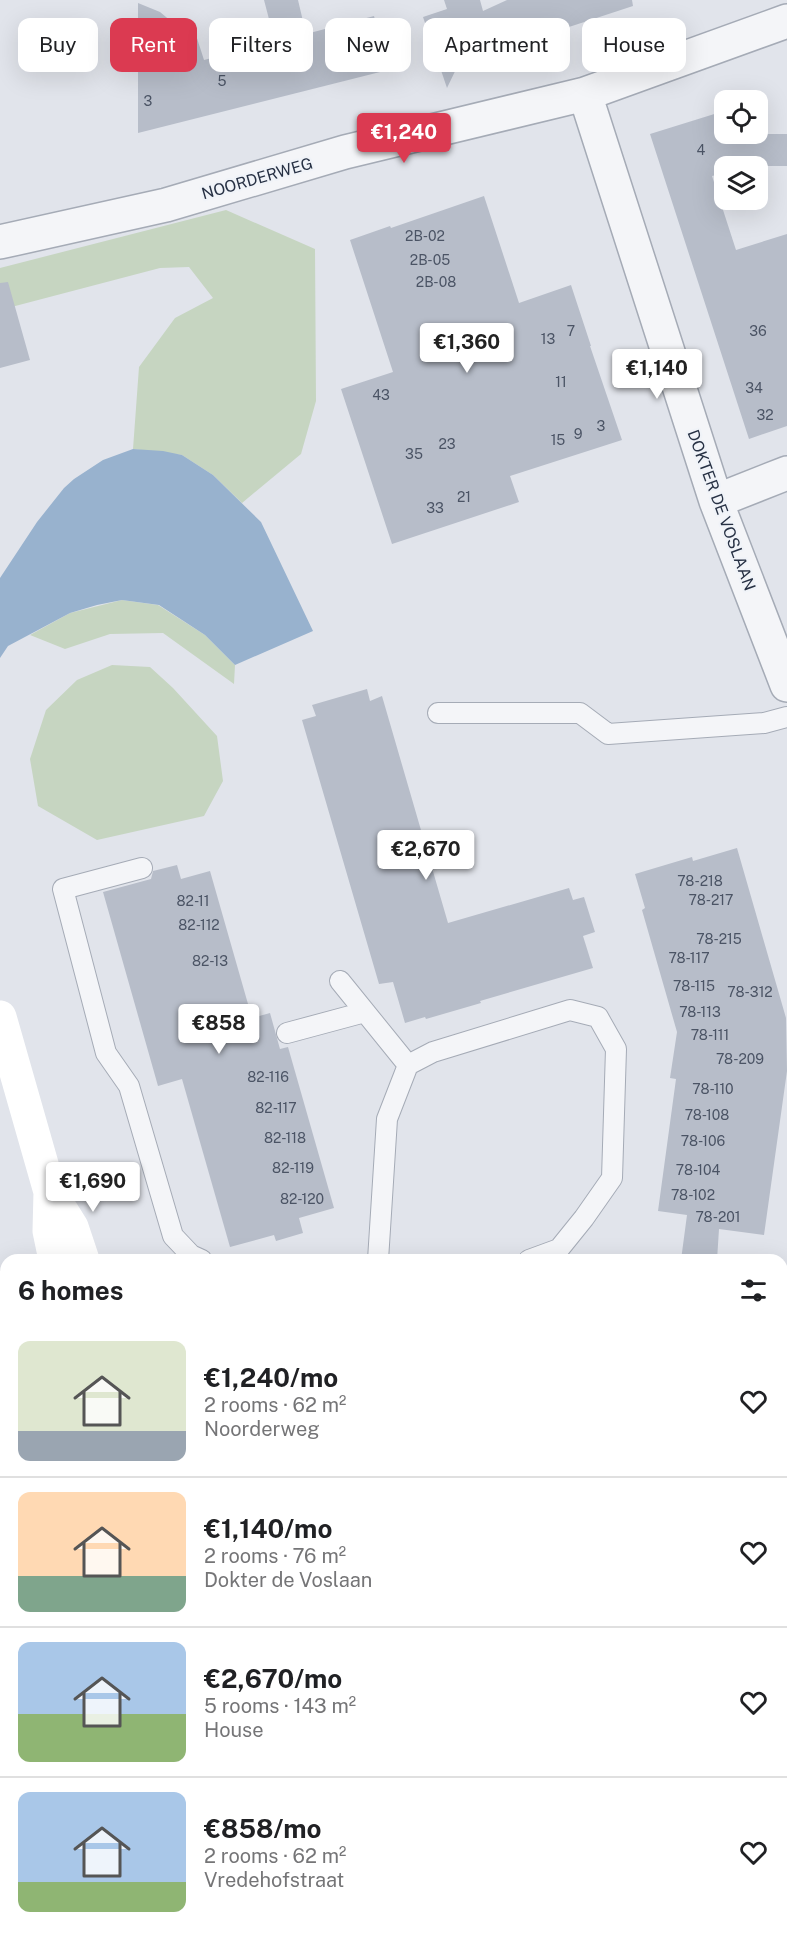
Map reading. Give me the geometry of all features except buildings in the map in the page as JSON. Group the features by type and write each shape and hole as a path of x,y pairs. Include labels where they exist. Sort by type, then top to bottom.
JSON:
{"main road":[{"path":"0,1017 50,1192 72,1227 81,1254"},
{"path":"50,1192 49,1231 54,1254"}],"street":[{"name":"NOORDERWEG","path":"0,242 166,205 345,153 585,94 787,21"},
{"name":"DOKTER DE VOSLAAN","path":"585,94 717,501 787,684"},
{"path":"717,501 787,472"}],"lane":[{"path":"438,713 580,713 608,734 764,723 787,717"},
{"path":"142,868 63,889 106,1053 129,1086 173,1236 190,1254"},
{"path":"340,981 408,1065"},
{"path":"378,1254 387,1119 408,1065 433,1052 570,1010 598,1017 616,1049 612,1178 559,1249 545,1254"},
{"path":"286,1033 365,1012"}],"green space":[{"path":"226,210 315,249 316,401 301,454 242,503 213,475 182,455 133,449 139,367 175,318 213,298 189,267 160,268 0,310 0,268"},
{"path":"122,600 158,605 205,635 235,665 234,684 163,633 110,634 65,649 30,635 70,613"},
{"path":"112,665 150,667 173,688 217,736 223,781 204,816 97,840 38,806 30,759 46,710 77,680"}],"water":[{"path":"133,449 182,455 213,475 261,522 313,631 235,665 205,635 159,605 122,600 70,613 8,646 0,658 0,578 37,522 64,488 103,460"}]}
